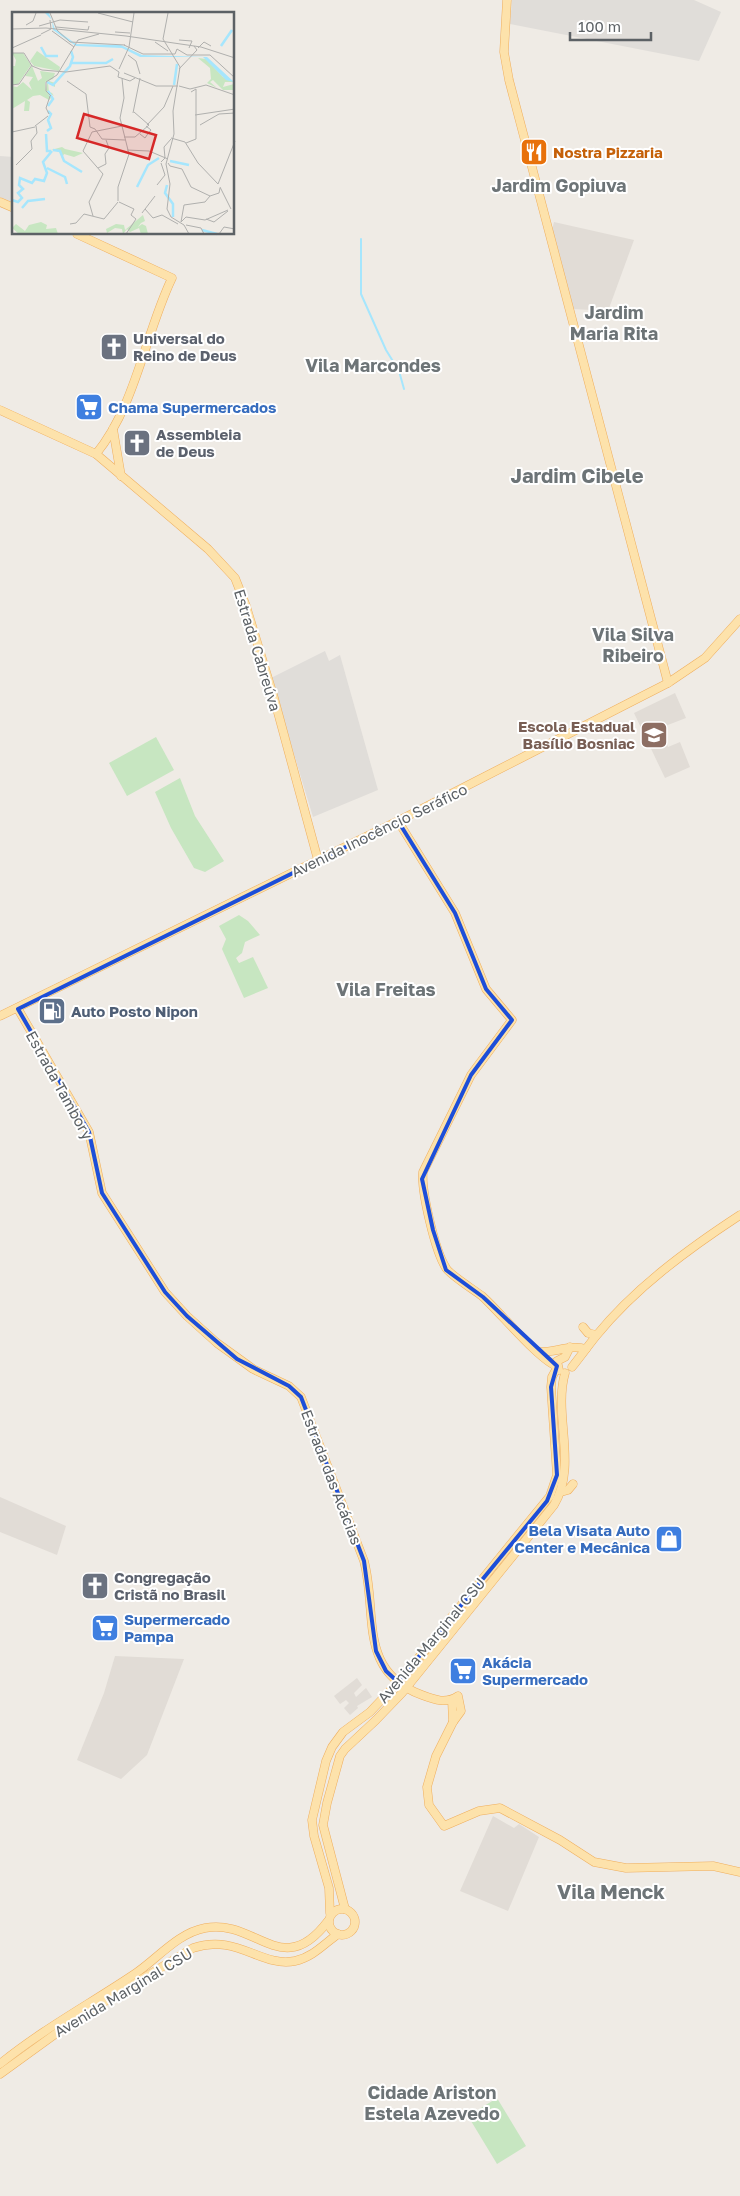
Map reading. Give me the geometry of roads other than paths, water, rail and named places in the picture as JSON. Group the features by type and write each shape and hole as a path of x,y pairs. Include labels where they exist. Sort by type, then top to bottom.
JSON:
{"main road":[{"path":"507,0 504,52 509,80 668,684"},
{"path":"0,202 12,207"},
{"path":"79,235 172,278 127,400 113,429 96,454"},
{"name":"Estrada Cabreúva","path":"0,410 96,454 208,549 235,578 246,606 274,698 318,860"},
{"path":"113,429 121,476"},
{"name":"Avenida Inocêncio Seráfico","path":"0,1016 18,1009 398,821 668,684 705,658 740,618"},
{"path":"398,821 455,913 486,989 512,1020 471,1075 423,1172 423,1188 432,1230 446,1270 483,1297 538,1352 565,1373 586,1350 596,1335 654,1278 740,1215"},
{"name":"Estrada Tambory","path":"18,1009 89,1132 102,1193"},
{"name":"Estrada das Acácias","path":"102,1193 166,1292 187,1316 238,1359 289,1386 301,1397 364,1561 376,1651 386,1671 406,1688 436,1700 455,1698 461,1711 453,1722 436,1756 427,1787 429,1805 444,1826 480,1811 500,1808 560,1840 594,1862 626,1868 714,1866 740,1872"},
{"path":"107,1216 113,1213 117,1215"},
{"path":"583,1328 588,1333 596,1335"},
{"path":"538,1352 555,1352 570,1347 586,1350"},
{"path":"557,1367 557,1361 564,1357 570,1347"},
{"path":"555,1352 570,1360 572,1366"},
{"name":"Avenida Marginal CSU","path":"345,1909 325,1833 324,1815 340,1756 406,1688 547,1501 554,1489 557,1466 551,1387 552,1377 557,1367"},
{"name":"Avenida Marginal CSU","path":"0,2064 46,2028 137,1972 189,1933 204,1928 226,1927 276,1947 288,1948 310,1940 329,1917 329,1888 313,1829 315,1800 332,1747 344,1732 370,1712 398,1682 554,1504 561,1492 564,1475 562,1390 565,1373"},
{"path":"561,1492 568,1490 573,1484"},
{"path":"370,1712 376,1720"},
{"path":"345,1909 354,1916 355,1924 350,1932 338,1934 332,1930 329,1917 345,1909"},
{"name":"Avenida Marginal CSU","path":"0,2074 70,2024 193,1948 213,1943 231,1945 275,1959 294,1961 312,1954 338,1934"}],"waterway":[{"path":"361,239 361,294 386,350 399,371 404,389"}],"place":[{"name":"Nostra Pizzaria","path":"534,152"},
{"name":"Universal do Reino de Deus","path":"114,347"},
{"name":"Chama Supermercados","path":"89,407"},
{"name":"Assembleia de Deus","path":"137,443"},
{"name":"Escola Estadual Basílio Bosniac","path":"654,735"},
{"name":"Auto Posto Nipon","path":"52,1011"},
{"name":"Bela Visata Auto Center e Mecânica","path":"669,1539"},
{"name":"Congregação Cristã no Brasil","path":"95,1586"},
{"name":"Supermercado Pampa","path":"105,1628"},
{"name":"Akácia Supermercado","path":"463,1671"}],"district":[{"name":"Jardim Gopiuva","path":"559,185"},
{"name":"Jardim Maria Rita","path":"614,322"},
{"name":"Vila Marcondes","path":"373,365"},
{"name":"Jardim Cibele","path":"577,475"},
{"name":"Vila Silva Ribeiro","path":"633,644"},
{"name":"Vila Freitas","path":"386,989"},
{"name":"Vila Menck","path":"611,1891"},
{"name":"Cidade Ariston Estela Azevedo","path":"432,2102"}]}
